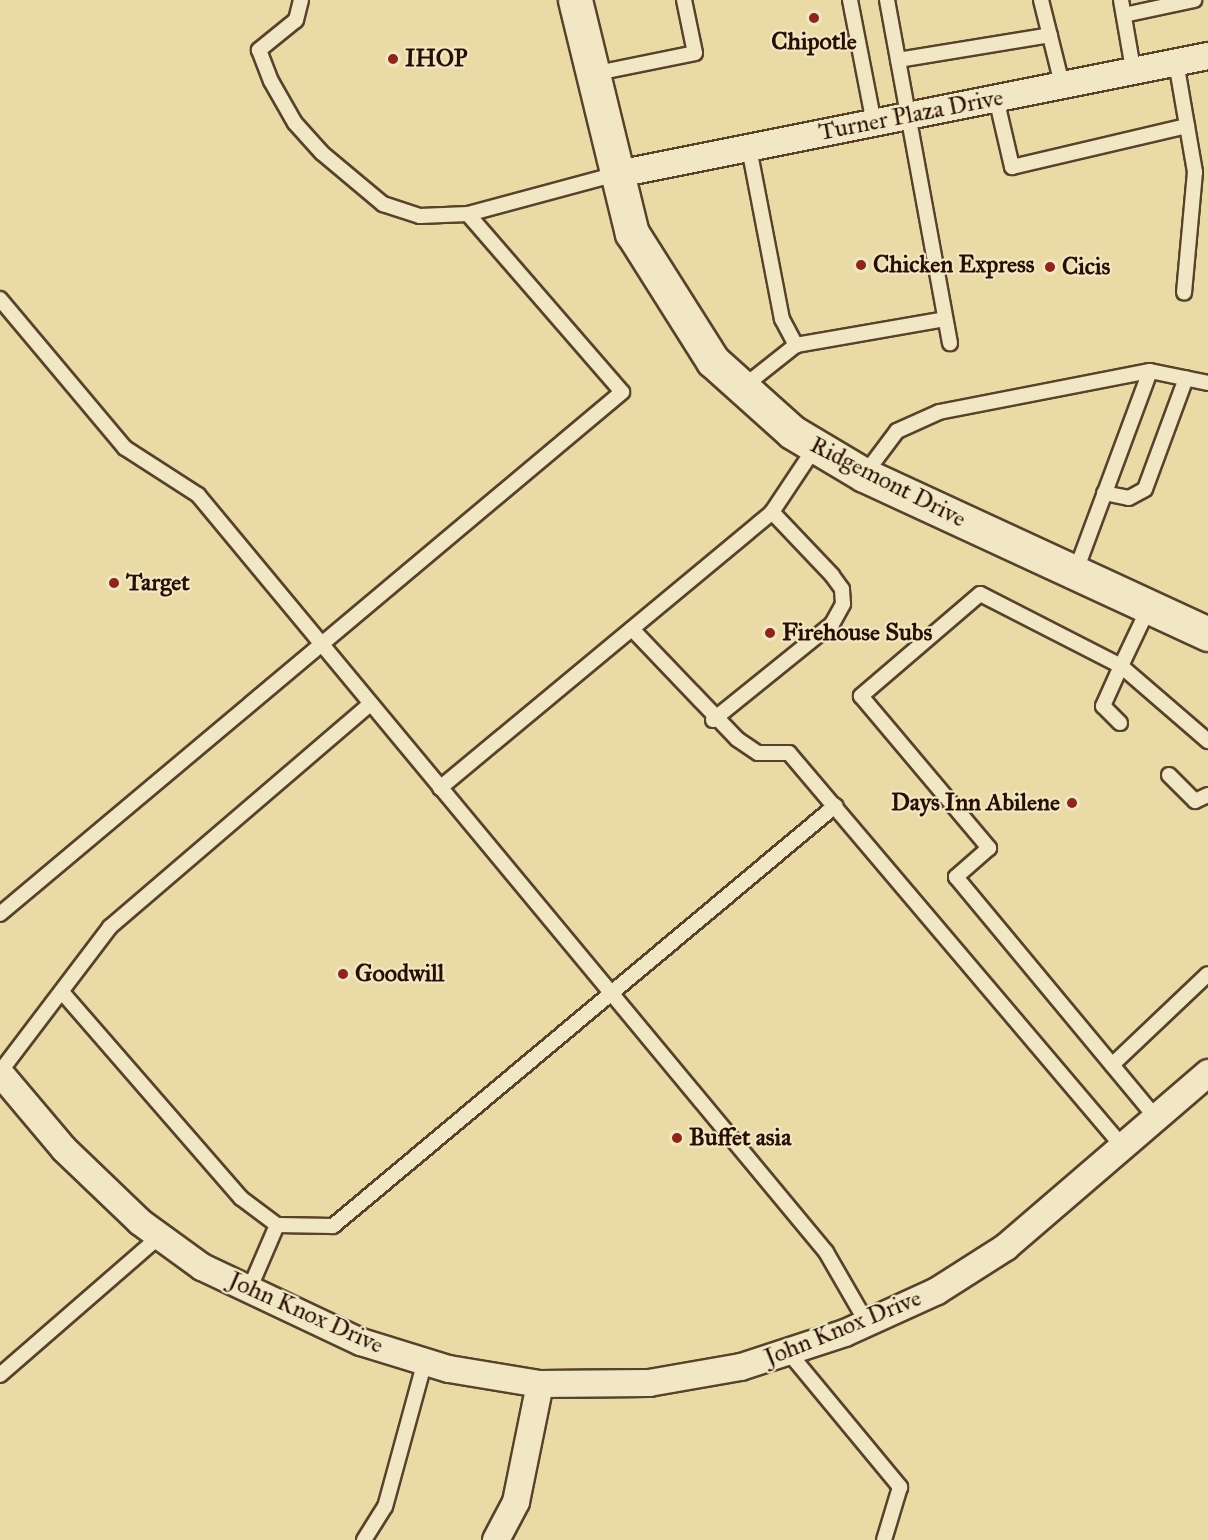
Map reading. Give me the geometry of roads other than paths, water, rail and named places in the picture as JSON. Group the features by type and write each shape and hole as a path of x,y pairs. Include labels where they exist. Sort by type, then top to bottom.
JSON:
{"street":[{"name":"Ridgemont Drive","path":"574,0 613,175 632,233 661,282 714,361 742,387 816,446 864,475 1208,634"},
{"name":"Turner Plaza Drive","path":"613,175 1133,69 1208,56"},
{"name":"John Knox Drive","path":"0,1073 64,1149 160,1236 202,1267 361,1342 425,1361 540,1384 649,1383 790,1354 867,1323 937,1291 1006,1247 1208,1073"},
{"path":"496,1540 516,1502 540,1384"}],"lane":[{"path":"301,0 296,20 259,50 295,123 322,153 383,204 420,216 468,214 613,175"},
{"path":"592,74 695,53 684,0"},
{"path":"850,0 874,123"},
{"path":"887,0 950,343"},
{"path":"1041,0 1062,84"},
{"path":"1121,0 1133,69"},
{"path":"1124,15 1194,0"},
{"path":"897,60 1050,35"},
{"path":"1176,62 1195,172 1184,293"},
{"path":"996,98 1011,166 1187,126"},
{"path":"749,148 782,319 796,345"},
{"path":"0,914 622,392 468,214"},
{"path":"0,299 125,447 198,495 826,1252 867,1323"},
{"path":"742,387 796,345 945,318"},
{"path":"1075,573 1150,371"},
{"path":"864,475 897,431 912,419 1150,371 1208,383"},
{"path":"1104,493 1129,498 1145,489 1186,378"},
{"path":"440,788 771,512 816,446"},
{"path":"713,720 832,624 843,604 842,589 832,575 771,512"},
{"path":"1156,1118 956,877 989,848 861,696 980,594 1121,666 1208,741"},
{"path":"1120,723 1103,706 1149,607"},
{"path":"632,629 713,720 758,753 789,753 1123,1147"},
{"path":"0,1073 110,927 370,704"},
{"path":"1169,775 1196,801 1208,795"},
{"path":"62,992 241,1198 277,1225 333,1226 835,806"},
{"path":"1112,1065 1208,974"},
{"path":"249,1290 277,1225"},
{"path":"0,1375 160,1236"},
{"path":"790,1354 900,1487 884,1540"},
{"path":"364,1540 385,1507 425,1361"}],"place":[{"name":"Chipotle","path":"814,18"},
{"name":"IHOP","path":"393,59"},
{"name":"Chicken Express","path":"861,265"},
{"name":"Cicis","path":"1050,267"},
{"name":"Target","path":"114,583"},
{"name":"Firehouse Subs","path":"770,633"},
{"name":"Days Inn Abilene","path":"1072,803"},
{"name":"Goodwill","path":"343,974"},
{"name":"Buffet asia","path":"677,1138"}]}
